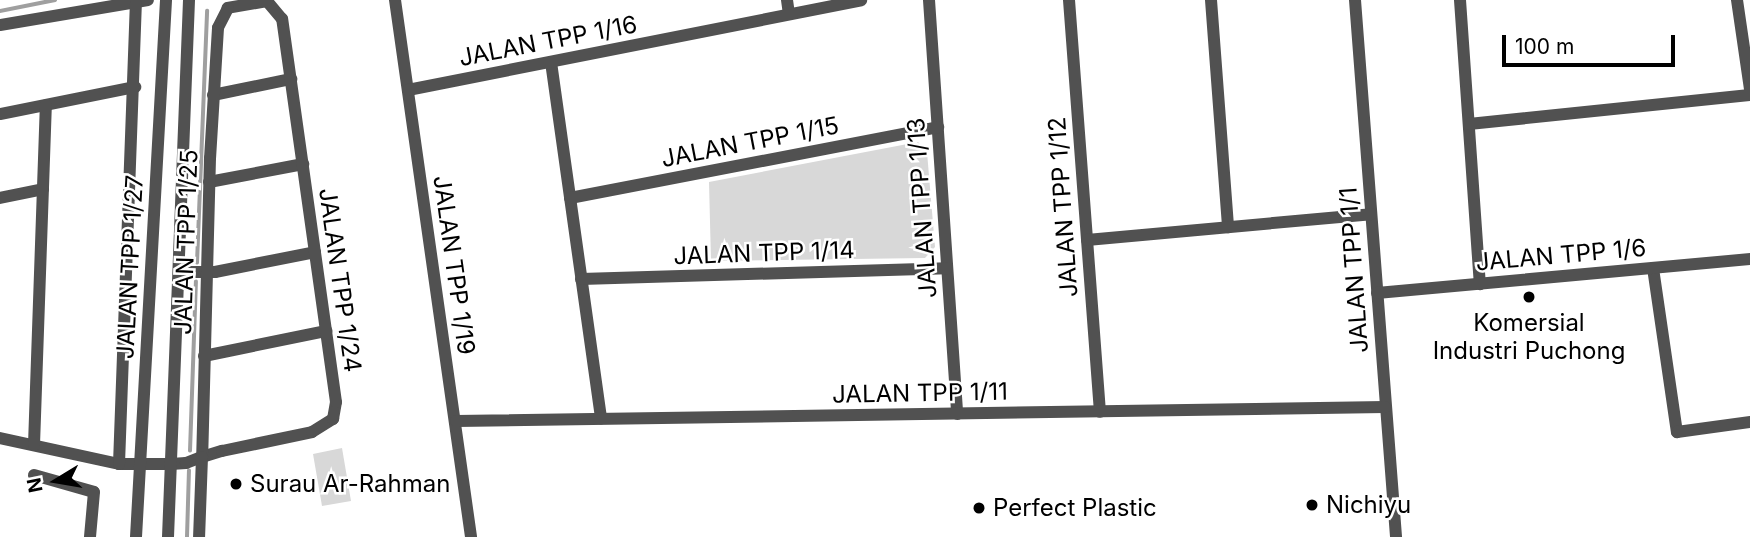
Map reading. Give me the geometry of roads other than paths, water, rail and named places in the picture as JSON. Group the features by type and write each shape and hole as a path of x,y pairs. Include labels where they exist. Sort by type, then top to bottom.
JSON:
{"street":[{"name":"JALAN TPP 1/27","path":"136,537 166,0"},
{"name":"JALAN TPP 1/27","path":"168,537 189,0"},
{"name":"JALAN TPP 1/25","path":"199,537 209,182 213,95 222,13 261,0 279,10"},
{"name":"JALAN TPP 1/19","path":"395,0 471,537"},
{"path":"788,0 789,15"},
{"name":"JALAN TPP 1/16","path":"408,90 861,0"},
{"name":"JALAN TPP 1/13","path":"929,0 957,414"},
{"name":"JALAN TPP 1/12","path":"1069,0 1100,412"},
{"path":"1211,0 1227,227"},
{"name":"JALAN TPP 1/1","path":"1355,0 1395,537"},
{"path":"1460,0 1480,284"},
{"path":"1738,0 1750,89"},
{"name":"JALAN TPP 1/27","path":"119,464 135,87 142,2"},
{"path":"0,25 142,2"},
{"name":"JALAN TPP 1/24","path":"202,457 328,426 336,402 279,10"},
{"path":"551,62 601,419"},
{"path":"213,95 291,79"},
{"path":"0,114 135,87"},
{"path":"1469,124 1750,95"},
{"path":"34,445 46,104"},
{"name":"JALAN TPP 1/15","path":"570,198 938,127"},
{"path":"209,182 303,164"},
{"path":"0,198 43,189"},
{"path":"1087,240 1371,214"},
{"path":"179,272 206,272 315,252"},
{"name":"JALAN TPP 1/6","path":"1377,293 1750,259"},
{"name":"JALAN TPP 1/14","path":"581,279 947,268"},
{"path":"1653,268 1677,432 1750,422"},
{"path":"204,356 326,331"},
{"name":"JALAN TPP 1/11","path":"456,421 1385,407"},
{"path":"0,438 119,464 171,464 202,457"},
{"path":"34,475 94,492 90,537"}],"waterway":[{"path":"0,11 55,0"},
{"path":"197,263 207,11"},
{"path":"190,451 196,282"},
{"path":"187,537 189,471"}],"place":[{"name":"Komersial Industri Puchong","path":"1529,297"},
{"name":"Surau Ar-Rahman","path":"236,484"},
{"name":"Nichiyu","path":"1312,505"},
{"name":"Perfect Plastic","path":"979,508"}]}
